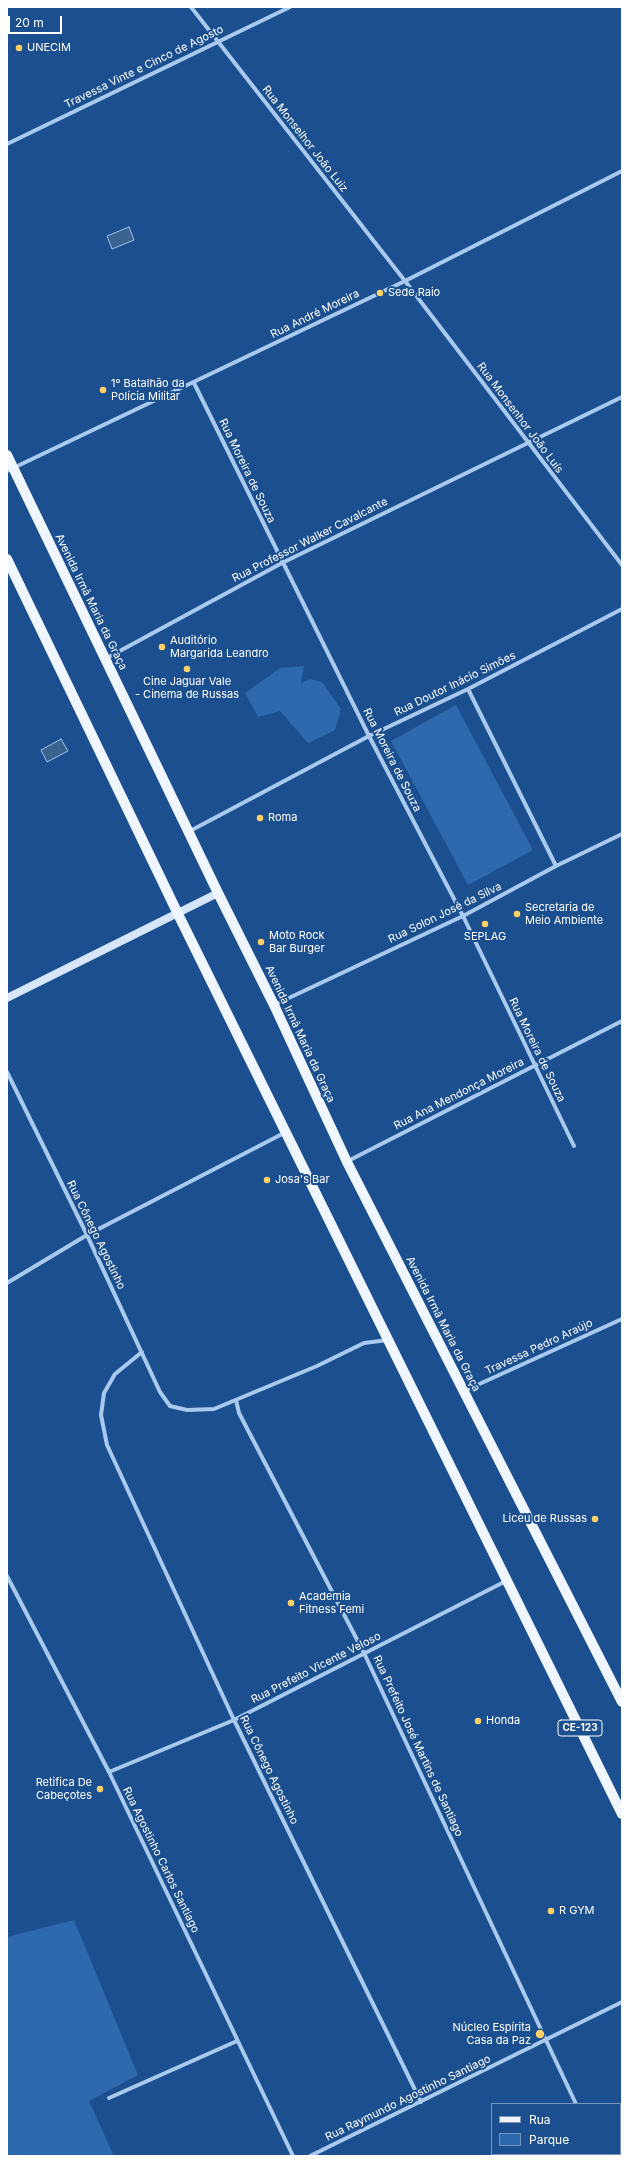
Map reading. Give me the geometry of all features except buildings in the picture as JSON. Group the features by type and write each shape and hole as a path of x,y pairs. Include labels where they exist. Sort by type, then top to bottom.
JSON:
{"main road":[{"name":"Avenida Irmã Maria da Graça","path":"7,455 10,469 190,831 218,893 274,1005 347,1162 622,1702"},
{"path":"7,559 178,914 506,1581"},
{"name":"CE-123","path":"506,1581 622,1814"}],"street":[{"name":"Rua Monselhor João Luiz","path":"191,7 405,281"},
{"name":"Travessa Vinte e Cinco de Agosto","path":"7,144 290,7"},
{"name":"Rua André Moreira","path":"10,469 194,383 405,281 622,171"},
{"name":"Rua Monsenhor João Luís","path":"405,281 622,565"},
{"name":"Rua Moreira de Souza","path":"194,383 369,736 463,916 574,1146"},
{"name":"Rua Professor Walker Cavalcante","path":"104,659 282,563 527,442 622,397"},
{"name":"Rua Doutor Inácio Simões","path":"190,831 369,736 468,689 622,609"},
{"path":"468,689 556,866"},
{"name":"Rua Solon José da Silva","path":"274,1005 463,916 556,866 622,834"},
{"path":"7,998 218,893"},
{"name":"Rua Ana Mendonça Moreira","path":"347,1162 622,1021"},
{"name":"Rua Cônego Agostinho","path":"7,1072 87,1236 160,1392 170,1406 187,1410 214,1409 236,1400"},
{"path":"7,1283 87,1236 286,1132"},
{"name":"Travessa Pedro Araújo","path":"464,1392 622,1320"},
{"path":"236,1400 317,1366 364,1343 388,1340"},
{"name":"Rua Cônego Agostinho","path":"142,1352 116,1374 104,1393 101,1415 107,1445 234,1720 421,2102"},
{"name":"Rua Prefeito José Martins de Santiago","path":"236,1400 239,1413 364,1653 576,2103"},
{"name":"Rua Agostinho Carlos Santiago","path":"7,1576 109,1772 293,2156"},
{"name":"Rua Prefeito Vicente Veloso","path":"109,1772 234,1720 506,1581"},
{"name":"Rua Raymundo Agostinho Santiago","path":"310,2156 622,2002"},
{"path":"109,2098 237,2041"}],"green space":[{"path":"304,666 301,683 310,679 322,682 341,709 335,730 308,743 280,711 258,717 245,693 280,668"},
{"path":"456,705 533,850 468,885 391,741"},
{"path":"74,1920 138,2075 89,2101 114,2156 7,2156 7,1937"}],"shaded area":[{"path":"129,227 134,240 112,249 107,236"},
{"path":"61,739 68,751 47,762 41,750"}],"place":[{"name":"UNECIM","path":"19,48"},
{"name":"Sede Raio","path":"380,293"},
{"name":"1º Batalhão da Polícia Militar","path":"103,390"},
{"name":"Auditório Margarida Leandro","path":"162,647"},
{"name":"Cine Jaguar Vale - Cinema de Russas","path":"187,669"},
{"name":"Roma","path":"260,818"},
{"name":"Secretaria de Meio Ambiente","path":"517,914"},
{"name":"SEPLAG","path":"485,924"},
{"name":"Moto Rock Bar Burger","path":"261,942"},
{"name":"Josa's Bar","path":"267,1180"},
{"name":"Liceu de Russas","path":"595,1519"},
{"name":"Academia Fitness Femi","path":"291,1603"},
{"name":"Honda","path":"478,1721"},
{"name":"Retifica De Cabeçotes","path":"100,1789"},
{"name":"R GYM","path":"551,1911"},
{"name":"Núcleo Espírita Casa da Paz","path":"540,2034"}]}
